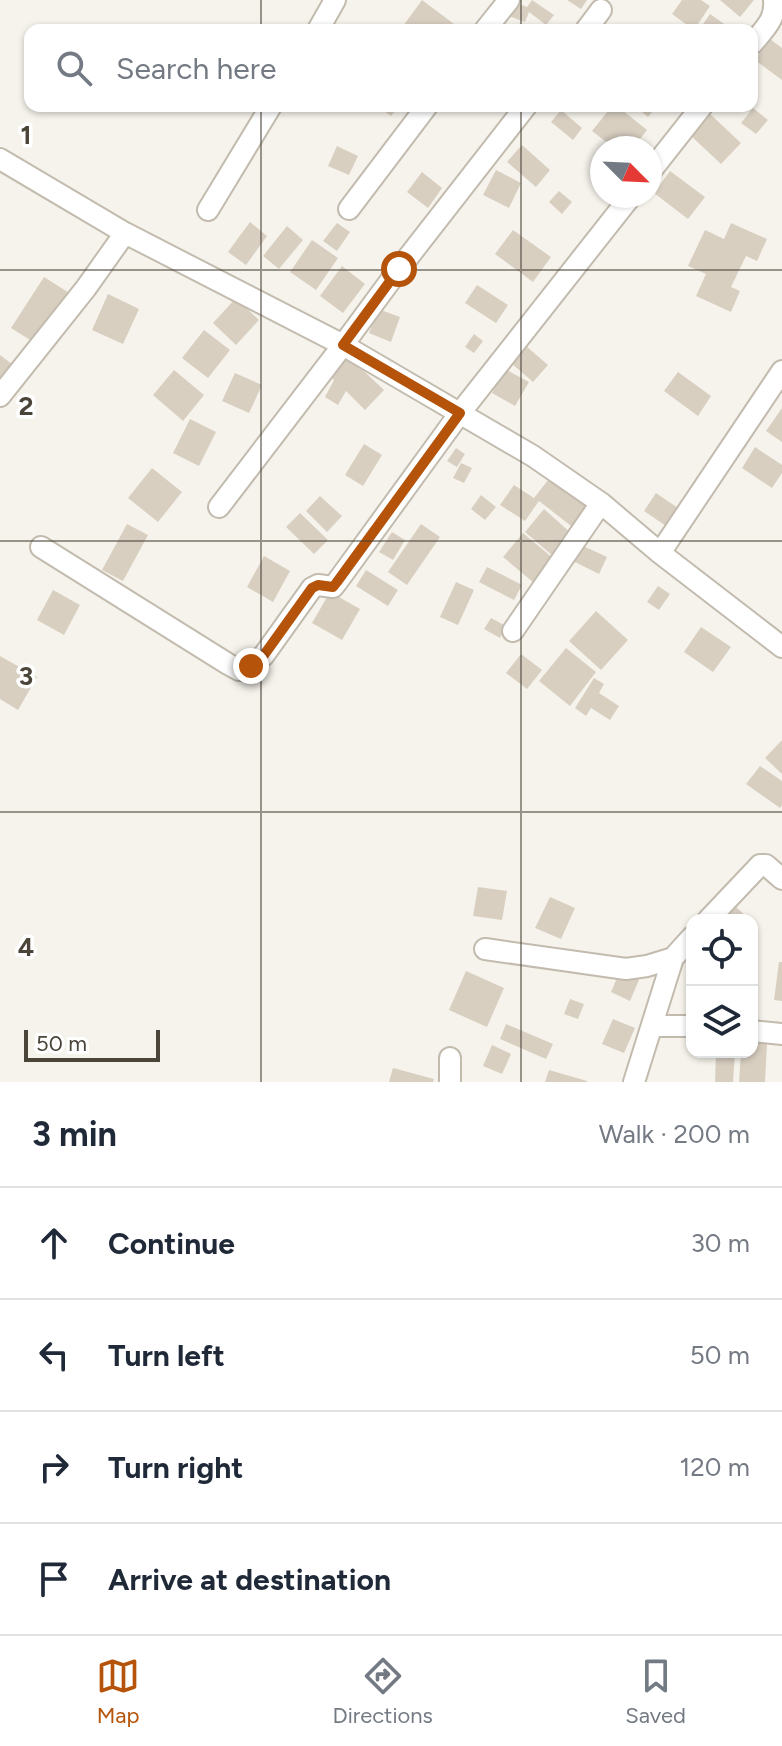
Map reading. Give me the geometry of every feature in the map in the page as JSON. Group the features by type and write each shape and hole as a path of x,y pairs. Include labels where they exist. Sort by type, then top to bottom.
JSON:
{"street":[{"path":"321,24 335,0"},
{"path":"490,24 509,0"},
{"path":"758,37 773,19 774,0"},
{"path":"590,24 601,10"},
{"path":"208,210 267,112"},
{"path":"349,209 422,112"},
{"path":"219,507 521,112"},
{"path":"662,157 697,112"},
{"path":"0,159 125,233 343,345 533,456 601,503 782,647"},
{"path":"41,547 239,670 251,666 264,655 312,588 318,585 333,587 460,413 622,208"},
{"path":"0,396 125,233"},
{"path":"660,553 780,377"},
{"path":"513,631 601,503"},
{"path":"714,914 760,865 766,865 782,879"},
{"path":"634,1082 673,958 686,944"},
{"path":"485,949 626,969 673,958"},
{"path":"653,1026 686,1026"},
{"path":"758,1032 782,1034"},
{"path":"450,1058 450,1082"}],"building":[{"path":"422,0 454,24 404,24"},
{"path":"532,0 554,15 545,24 529,12 525,22 506,15 511,1 527,7"},
{"path":"567,0 587,0 581,9"},
{"path":"682,0 701,0 710,6 698,24 686,24 672,14"},
{"path":"720,0 754,0 740,17"},
{"path":"710,14 724,24 703,24"},
{"path":"770,39 782,48 782,80 758,62 758,56"},
{"path":"559,112 563,112 582,128 573,140 551,122"},
{"path":"607,112 624,112 647,130 642,136 598,136 592,131"},
{"path":"750,112 758,112 768,120 756,134 741,123"},
{"path":"709,113 741,143 721,164 689,134"},
{"path":"522,145 550,170 536,187 507,162"},
{"path":"337,146 358,156 349,175 328,166"},
{"path":"496,170 521,183 509,208 483,195"},
{"path":"670,171 705,197 688,219 662,199 662,182"},
{"path":"422,172 442,188 428,208 407,192"},
{"path":"559,191 572,202 562,214 549,202"},
{"path":"250,222 267,236 246,265 228,252"},
{"path":"337,223 350,232 337,251 323,241"},
{"path":"731,223 767,239 757,261 746,256 731,287 740,291 731,312 696,296 706,274 688,266 705,230 724,239"},
{"path":"287,226 303,240 279,269 263,256"},
{"path":"513,230 551,257 533,282 495,254"},
{"path":"312,240 338,258 316,290 290,272"},
{"path":"342,266 365,284 343,313 320,296"},
{"path":"44,277 71,294 38,345 11,328"},
{"path":"477,285 508,305 496,323 465,303"},
{"path":"108,294 139,309 123,344 92,330"},
{"path":"236,298 259,320 236,345 213,323"},
{"path":"378,309 400,317 391,342 369,333"},
{"path":"204,330 230,350 208,378 182,358"},
{"path":"474,334 483,341 474,353 465,347"},
{"path":"526,346 548,365 533,382 511,363"},
{"path":"0,355 16,367 0,386"},
{"path":"348,356 384,390 365,410 346,391 338,405 325,397 334,380 330,375"},
{"path":"505,369 529,382 515,406 492,393"},
{"path":"174,370 204,395 183,421 153,395"},
{"path":"678,372 711,396 698,416 664,391"},
{"path":"235,373 262,385 249,413 222,401"},
{"path":"782,408 782,442 766,431"},
{"path":"190,419 216,432 199,466 173,453"},
{"path":"364,444 382,455 363,486 345,475"},
{"path":"755,447 782,465 782,473 772,488 742,468"},
{"path":"456,448 465,454 457,467 447,461"},
{"path":"461,463 472,468 464,483 453,478"},
{"path":"152,468 182,492 158,522 128,498"},
{"path":"552,475 592,506 575,529 539,501 525,521 500,505 514,485 534,498"},
{"path":"656,493 678,508 666,526 644,511"},
{"path":"481,495 496,507 485,520 471,509"},
{"path":"320,496 342,516 327,532 306,511"},
{"path":"544,509 572,534 553,556 525,532"},
{"path":"300,513 328,540 314,554 286,527"},
{"path":"127,524 148,535 123,581 102,570"},
{"path":"421,524 440,537 407,585 388,572"},
{"path":"392,532 405,540 393,560 379,552"},
{"path":"523,533 554,559 534,583 503,557"},
{"path":"581,545 607,557 599,574 573,561"},
{"path":"264,556 290,571 273,602 247,587"},
{"path":"487,567 522,585 514,600 479,582"},
{"path":"366,570 398,590 388,606 356,586"},
{"path":"456,582 474,590 458,625 440,617"},
{"path":"658,586 670,594 659,610 647,602"},
{"path":"53,590 80,605 64,635 37,620"},
{"path":"330,592 360,609 342,640 312,623"},
{"path":"596,611 628,640 601,670 569,641"},
{"path":"491,618 506,626 500,638 484,629"},
{"path":"701,627 731,647 713,672 684,652"},
{"path":"566,648 596,672 570,706 539,681"},
{"path":"521,654 542,670 527,689 506,673"},
{"path":"0,656 37,677 18,710 0,699"},
{"path":"594,678 604,684 599,693 619,706 610,720 591,708 586,716 575,708"},
{"path":"782,740 782,774 765,758"},
{"path":"760,766 782,781 780,808 746,784"},
{"path":"478,887 507,891 502,920 473,916"},
{"path":"550,897 575,908 561,939 535,928"},
{"path":"734,905 744,914 725,914"},
{"path":"779,962 782,962 782,1001 774,1000"},
{"path":"466,971 504,988 487,1027 449,1010"},
{"path":"620,971 639,980 630,1001 611,992"},
{"path":"570,999 584,1004 578,1019 564,1014"},
{"path":"613,1019 635,1028 624,1053 602,1044"},
{"path":"506,1024 553,1044 546,1059 500,1039"},
{"path":"758,1043 767,1044 765,1082 739,1082 741,1058 758,1058"},
{"path":"492,1045 511,1054 502,1074 483,1066"},
{"path":"716,1058 735,1058 733,1082 715,1082"},
{"path":"393,1068 434,1079 433,1082 389,1082"},
{"path":"549,1070 587,1081 587,1082 545,1082"}],"route":[{"path":"251,666 264,655 312,588 318,585 333,587 460,413 343,345 399,269"}]}
